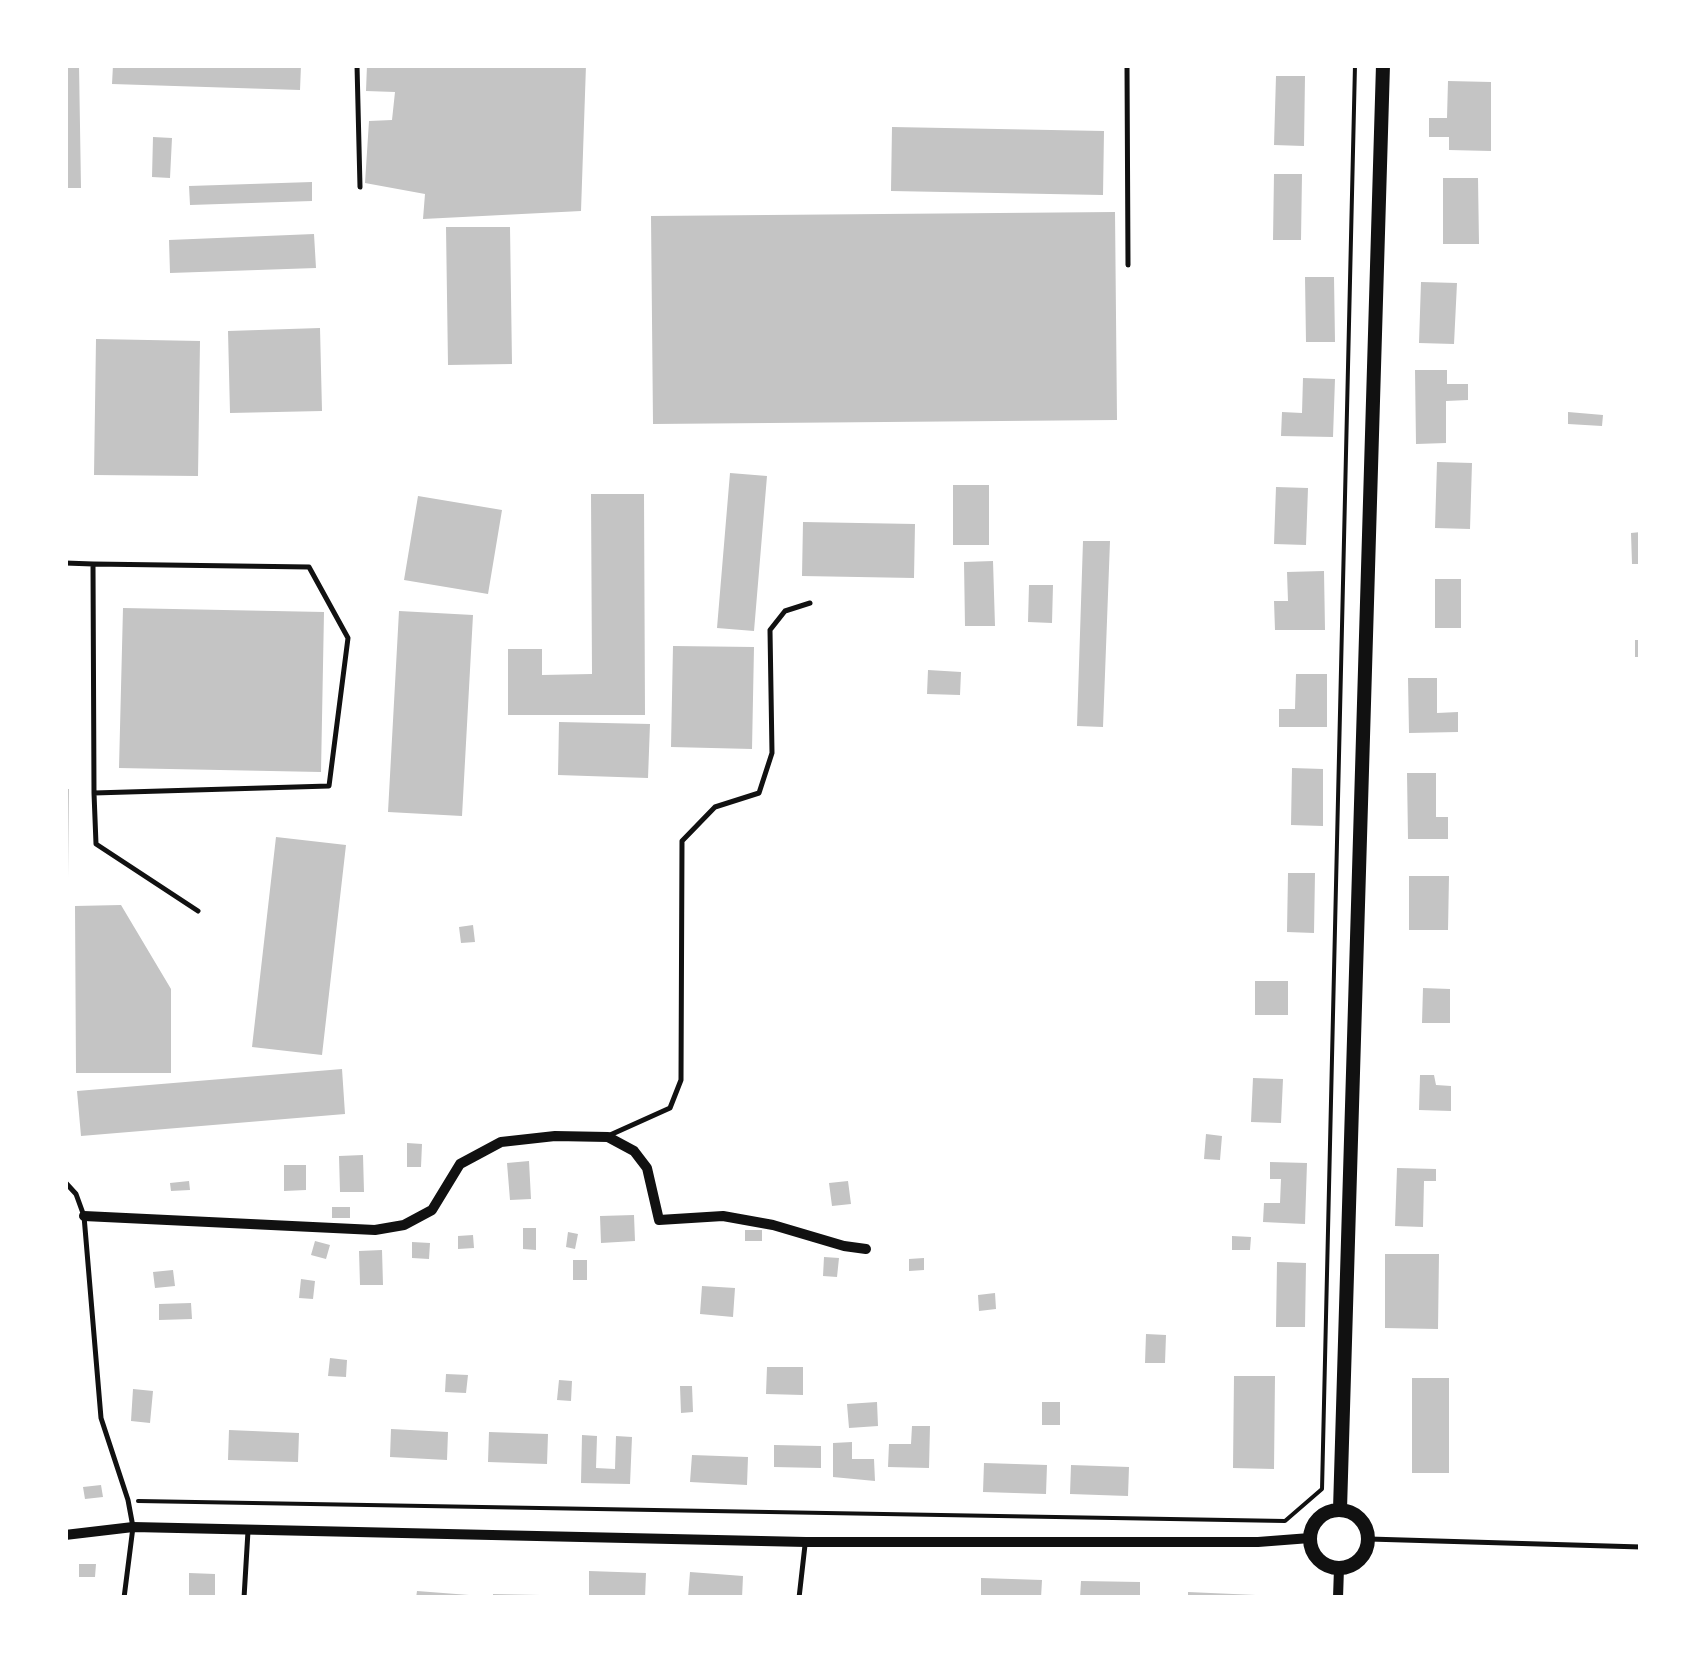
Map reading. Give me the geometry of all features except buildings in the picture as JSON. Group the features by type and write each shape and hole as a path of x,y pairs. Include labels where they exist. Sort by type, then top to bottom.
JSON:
{"street":[{"path":"1340,1509 1383,65"},
{"path":"84,1216 375,1230 404,1226 432,1210 460,1164 501,1142 608,1136 634,1151 647,1168 659,1220 724,1216 773,1224 866,1249"},
{"path":"1340,1509 1360,1518 1368,1539 1360,1560 1338,1568 1318,1559 1310,1538 1318,1518 1340,1509"},
{"path":"65,1536 134,1527 806,1542 1258,1542 1310,1538"},
{"path":"1338,1568 1338,1598"}],"lane":[{"path":"357,65 360,187"},
{"path":"1127,65 1128,265"},
{"path":"65,563 309,568 348,638 329,786 94,793"},
{"path":"93,564 96,844 198,911"},
{"path":"608,1136 670,1108 682,1080 682,841 714,807 759,794 772,754 770,630 785,611 810,603"},
{"path":"65,1182 76,1194 84,1216 101,1418 134,1527 124,1598"},
{"path":"244,1598 248,1528"},
{"path":"1368,1539 1641,1547"},
{"path":"799,1598 806,1542"}],"path":[{"path":"128,1500 1286,1521 1322,1489 1355,65"}]}
